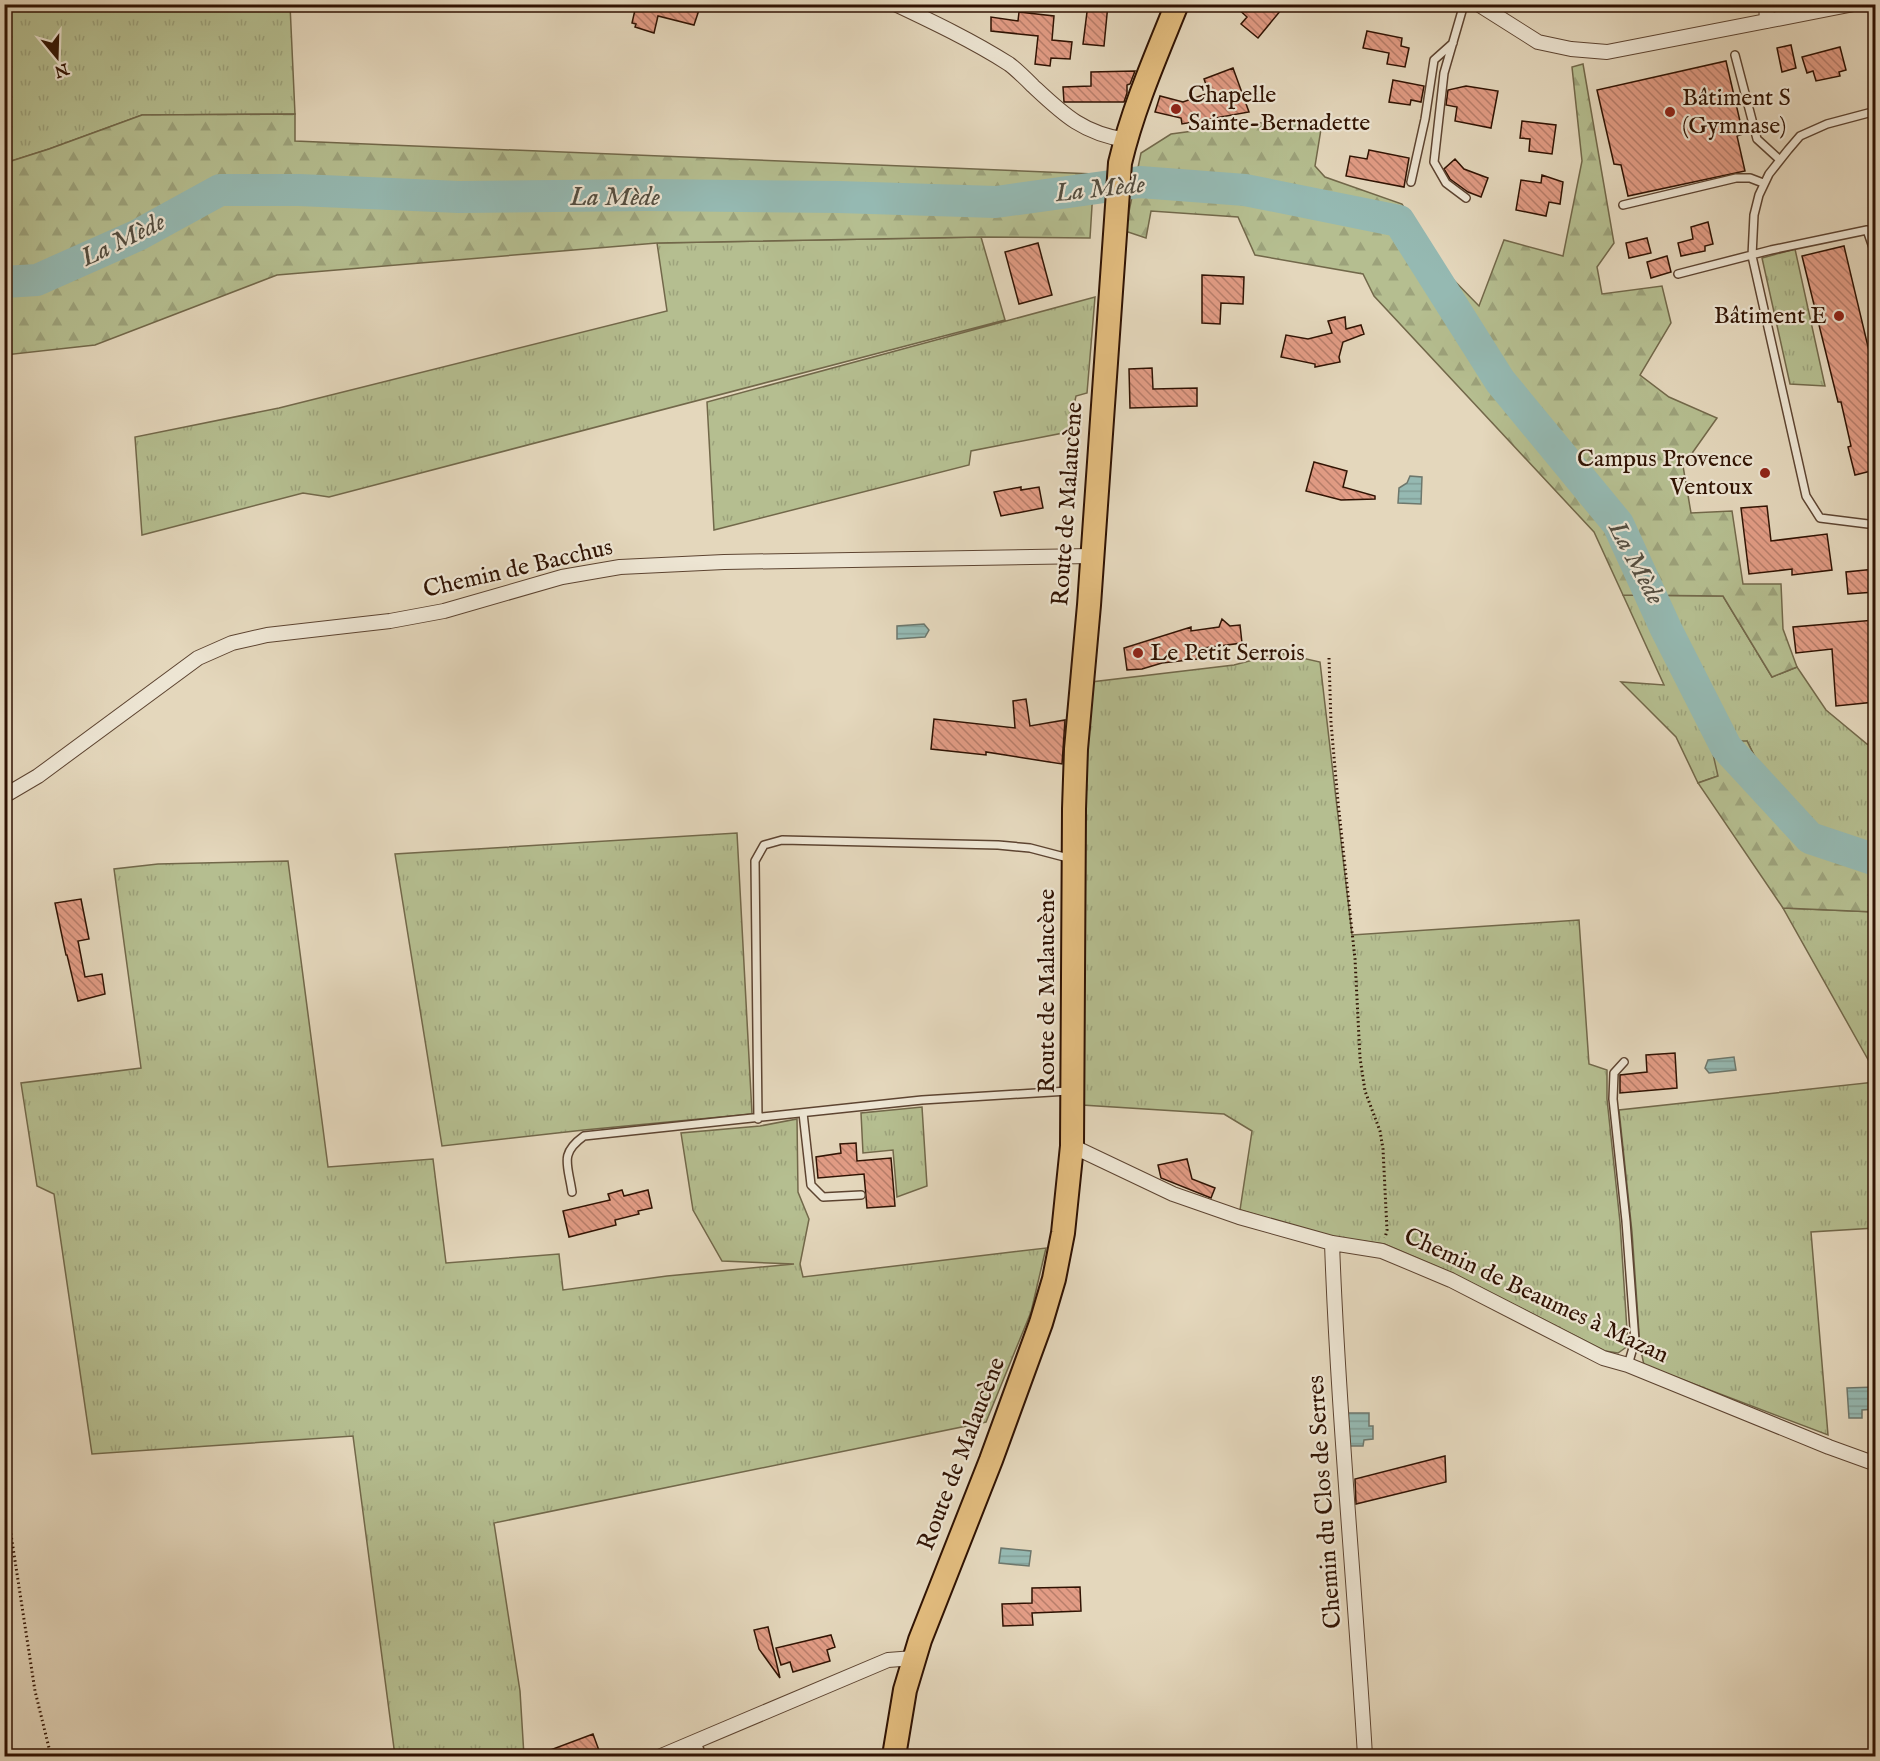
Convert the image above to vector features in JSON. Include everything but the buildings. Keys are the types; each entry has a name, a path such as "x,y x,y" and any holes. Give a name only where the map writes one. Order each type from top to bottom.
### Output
{"main road":[{"name":"Route de Malaucène","path":"894,1756 905,1690 914,1658 1041,1323 1054,1279 1063,1233 1072,1146 1074,1091 1076,749 1089,605 1120,163 1148,77 1177,4"}],"street":[{"path":"895,4 935,23 1010,65 1058,110 1079,125 1126,140"},
{"path":"1478,4 1538,42 1572,49 1606,52 1854,4"},
{"path":"1766,4 1767,21"},
{"name":"Chemin de Bacchus","path":"4,796 39,776 198,658 232,643 267,635 390,621 444,611 562,577 620,567 724,562 1091,556"},
{"name":"Chemin de Beaumes à Mazan","path":"1072,1146 1173,1194 1239,1217 1332,1244 1383,1251 1451,1280 1603,1358 1628,1365 1875,1464"},
{"name":"Chemin du Clos de Serres","path":"1332,1244 1335,1330 1365,1756"},
{"path":"661,1756 888,1660 914,1658"}],"lane":[{"path":"1464,4 1444,74 1434,162 1446,183 1466,198"},
{"path":"1412,182 1434,60 1453,43"},
{"path":"1735,55 1758,139 1780,159"},
{"path":"1875,111 1827,123 1800,136 1780,159 1762,183 1754,215 1752,256 1806,495 1820,518 1875,525"},
{"path":"1623,205 1736,178 1750,178 1762,183"},
{"path":"1678,274 1839,234 1867,230 1875,256"},
{"path":"758,1119 755,861 764,845 782,840 998,845 1030,848 1074,860"},
{"path":"1624,1062 1614,1073 1612,1099 1626,1221 1635,1341 1628,1365"},
{"path":"572,1192 567,1157 571,1146 584,1136 922,1100 1074,1091"},
{"path":"803,1113 811,1185 823,1197 861,1195"},
{"path":"697,1742 702,1756"}],"path":[{"path":"1329,658 1331,723 1355,959 1360,1058 1365,1091 1380,1131 1383,1149 1387,1230 1383,1251"},
{"path":"4,1490 33,1679 51,1756"}],"green space":[{"path":"5,5 290,5 295,114 142,115 5,163"},
{"path":"1583,64 1614,243 1597,267 1602,294 1662,286 1671,323 1640,375 1669,397 1717,418 1683,466 1691,513 1732,511 1743,584 1781,584 1783,629 1797,667 1772,677 1723,596 1623,595 1594,532 1374,296 1363,274 1255,255 1238,217 1151,211 1146,238 1125,231 1141,153 1171,134 1253,123 1322,123 1315,166 1325,177 1402,204 1439,265 1479,306 1504,240 1563,256 1582,161 1572,67"},
{"path":"295,114 295,141 1094,174 1090,238 981,237 657,243 277,275 95,345 5,355 5,163 142,115"},
{"path":"981,237 1005,320 329,497 303,493 142,535 135,437 279,408 667,311 657,243"},
{"path":"1795,249 1825,386 1790,384 1762,258"},
{"path":"1095,297 1087,393 1076,396 1068,432 971,451 969,465 714,530 707,402"},
{"path":"1623,595 1723,596 1772,677 1797,667 1826,710 1875,748 1875,860 1810,838 1778,803 1747,741 1718,776 1698,783 1676,737 1621,682 1664,685"},
{"path":"1280,653 1320,662 1352,935 1579,920 1589,1064 1607,1070 1607,1099 1620,1222 1628,1346 1618,1353 1605,1351 1452,1273 1384,1244 1334,1237 1240,1210 1252,1131 1224,1114 1082,1105 1083,778 1091,682 1234,665"},
{"path":"1710,741 1747,741 1778,803 1810,838 1875,860 1875,912 1783,908 1698,783 1718,776"},
{"path":"737,833 752,1114 442,1146 395,854"},
{"path":"288,861 328,1167 433,1159 446,1263 559,1254 563,1290 667,1276 794,1264 722,1261 693,1210 681,1133 760,1126 797,1119 798,1192 809,1219 800,1264 803,1277 1046,1248 1031,1312 986,1422 494,1523 520,1691 524,1756 395,1756 353,1436 92,1454 54,1194 37,1186 21,1083 141,1068 114,869 158,864"},
{"path":"1783,908 1875,912 1875,1072"},
{"path":"1875,1082 1875,1228 1811,1232 1828,1435 1644,1365 1640,1347 1632,1232 1619,1110"},
{"path":"922,1107 927,1186 897,1197 893,1150 863,1153 861,1113"}],"water":[{"path":"1410,476 1422,477 1421,504 1398,503 1399,488 1407,483"},
{"path":"924,624 929,630 925,637 897,639 897,626"},
{"path":"1734,1057 1736,1070 1709,1073 1705,1068 1708,1060"},
{"path":"1875,1387 1875,1409 1862,1410 1862,1418 1849,1418 1847,1388"},
{"path":"1346,1413 1369,1413 1369,1426 1373,1426 1373,1439 1364,1440 1363,1446 1349,1446"},
{"path":"1001,1548 1031,1551 1029,1566 999,1563"}],"waterway":[{"name":"La Mède","path":"4,282 37,280 138,235 220,190 299,190 459,197 646,195 839,197 996,202 1140,182 1245,190 1399,221 1500,381 1618,524 1666,629 1726,747 1810,838 1876,860"}],"place":[{"name":"Chapelle Sainte-Bernadette","path":"1176,109"},
{"name":"Bâtiment S (Gymnase)","path":"1670,112"},
{"name":"Bâtiment E","path":"1839,316"},
{"name":"Campus Provence Ventoux","path":"1765,473"},
{"name":"Le Petit Serrois","path":"1138,653"}]}
